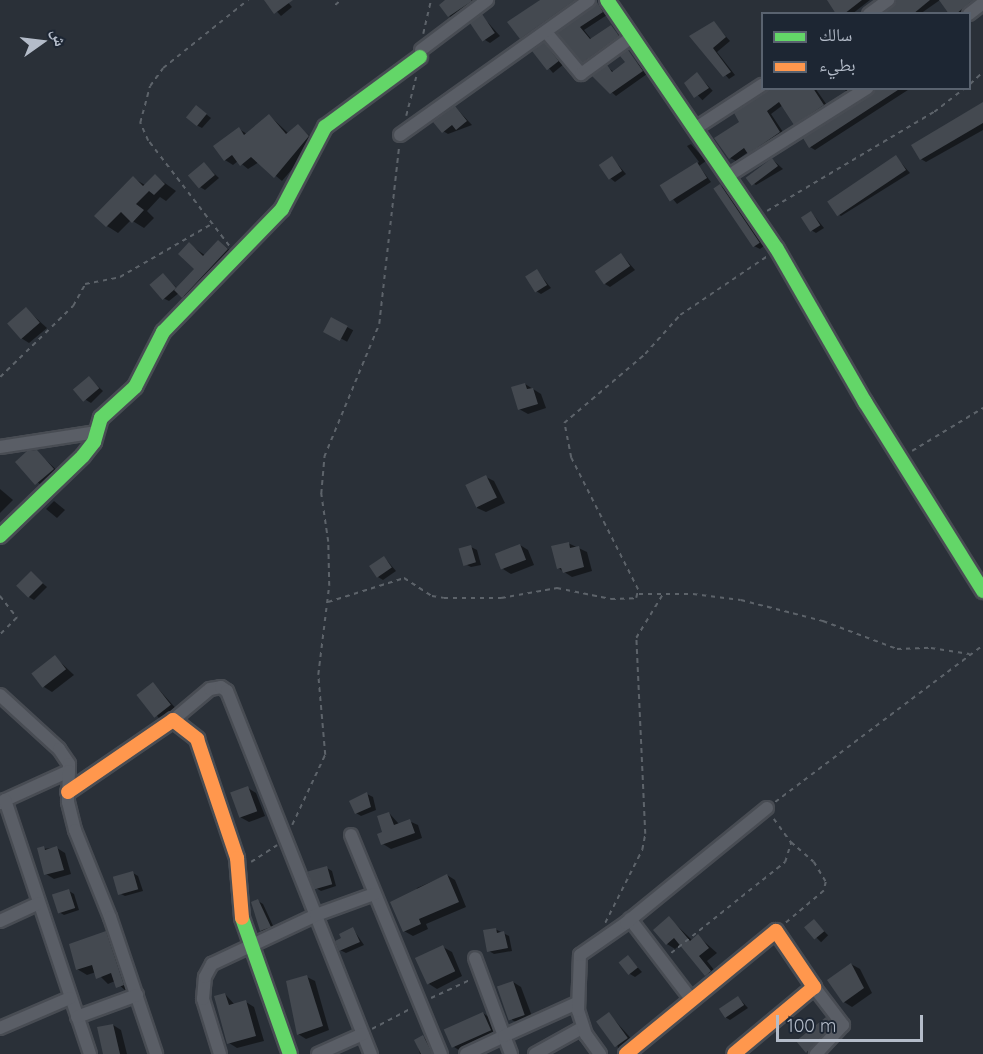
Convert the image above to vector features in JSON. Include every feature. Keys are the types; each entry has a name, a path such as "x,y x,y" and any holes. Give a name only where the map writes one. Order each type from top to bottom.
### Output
{"street":[{"path":"0,536 83,456 104,415 135,387 145,361 163,332 282,209 325,127 487,0"},
{"path":"400,135 589,0"},
{"path":"872,12 888,0"},
{"path":"611,2 632,37 777,249 983,591"},
{"path":"971,12 983,3"},
{"path":"546,32 581,74 632,37"},
{"path":"696,128 761,86"},
{"path":"728,176 864,90"},
{"path":"0,447 97,432"},
{"path":"68,792 173,720 210,689 226,690 371,1054"},
{"path":"0,695 64,755 69,771 68,792 75,830 156,1054"},
{"path":"173,720 200,745 234,849 239,908 290,1054"},
{"path":"69,771 2,802 90,1054"},
{"path":"600,1054 582,1028 577,1003 578,960 596,943 630,920 767,808"},
{"path":"351,835 441,1054"},
{"path":"220,1054 205,1010 205,977 212,964 316,915 374,894"},
{"path":"0,921 39,903"},
{"path":"630,920 692,1000"},
{"path":"626,1054 776,931 843,1025 816,1054"},
{"path":"475,958 511,1054"},
{"path":"734,1054 814,987"},
{"path":"77,1017 136,994"},
{"path":"0,1028 70,998"},
{"path":"466,1054 577,1003"},
{"path":"535,1054 582,1028"},
{"path":"318,1054 363,1034"}],"path":[{"path":"238,256 210,225 148,141 140,123 150,86 163,68 193,40 248,0"},
{"path":"334,5 341,0"},
{"path":"237,871 286,839 325,754 318,664 328,602 328,542 321,494 324,457 380,324 400,135 421,54 431,0"},
{"path":"971,82 983,72"},
{"path":"756,218 934,112 962,90"},
{"path":"0,377 73,306 86,284 120,277 210,225"},
{"path":"638,594 571,458 564,423 645,354 680,315 777,249"},
{"path":"901,458 983,408"},
{"path":"328,602 404,578 432,596 444,598 501,598 556,588 628,601 638,594 718,596 774,607 823,621 897,649 931,648 971,654"},
{"path":"596,943 642,850 645,834 636,638 663,594"},
{"path":"0,596 17,618 0,635"},
{"path":"776,931 826,888 814,862 791,842 767,808 983,645"},
{"path":"661,961 785,862 791,842"}],"building":[{"path":"264,0 293,0 274,14"},
{"path":"445,0 472,1 448,17 439,5"},
{"path":"540,0 575,0 520,39 507,22"},
{"path":"827,0 862,0 847,12 835,12"},
{"path":"896,0 930,0 915,12 886,12"},
{"path":"939,0 973,0 958,12 948,12"},
{"path":"597,2 603,12 580,27 590,39 611,25 619,36 582,63 557,33"},
{"path":"482,14 495,33 482,41 470,22"},
{"path":"714,21 726,37 713,48 731,72 723,77 689,36"},
{"path":"544,42 559,61 547,70 532,51"},
{"path":"628,50 643,71 610,94 592,76 607,65 612,72 625,62 620,56"},
{"path":"697,72 709,88 694,98 684,83"},
{"path":"766,90 814,90 824,105 794,125 779,102 767,111 780,132 748,154 744,148 729,159 714,138 739,122 734,113"},
{"path":"874,90 898,90 809,148 803,138 871,95"},
{"path":"983,102 983,123 920,160 911,145"},
{"path":"196,105 207,114 197,126 186,117"},
{"path":"455,106 467,121 456,130 452,125 442,133 433,122"},
{"path":"269,114 286,134 298,124 309,136 274,178 251,157 240,166 232,155 224,161 213,146 239,127 244,135"},
{"path":"896,155 906,170 837,216 827,201"},
{"path":"612,156 622,171 609,180 599,165"},
{"path":"772,158 778,166 752,186 746,178"},
{"path":"204,162 215,175 199,189 188,175"},
{"path":"697,162 707,178 670,201 660,185"},
{"path":"155,174 165,184 154,195 149,191 136,204 144,210 132,223 121,212 106,227 94,216 133,176 143,186"},
{"path":"720,184 760,243 753,247 713,188"},
{"path":"811,211 820,225 810,232 801,218"},
{"path":"218,240 228,249 182,298 174,290 194,269 178,254 189,242 203,256"},
{"path":"621,253 630,266 604,284 595,271"},
{"path":"537,269 547,285 535,293 525,276"},
{"path":"163,273 176,288 163,300 149,285"},
{"path":"26,307 40,323 21,339 7,323"},
{"path":"331,317 348,326 340,341 323,332"},
{"path":"89,376 99,388 83,402 73,389"},
{"path":"525,383 527,389 533,388 538,404 518,410 511,387"},
{"path":"37,450 54,469 35,485 15,462 27,451"},
{"path":"486,475 497,497 476,508 465,485"},
{"path":"569,542 570,548 579,546 584,567 563,573 561,568 557,569 551,546"},
{"path":"520,544 526,560 501,570 495,554"},
{"path":"471,545 476,562 463,566 459,549"},
{"path":"384,556 392,568 377,578 369,566"},
{"path":"31,571 43,583 28,598 16,586"},
{"path":"55,655 66,669 42,688 31,673"},
{"path":"153,682 171,705 154,718 136,695"},
{"path":"248,786 257,811 239,818 230,792"},
{"path":"367,792 371,807 355,814 349,801"},
{"path":"389,812 394,825 410,819 415,833 381,845 377,834 382,832 377,816"},
{"path":"44,846 45,850 57,846 64,870 44,875 37,848"},
{"path":"327,866 332,884 313,890 308,872"},
{"path":"133,871 138,889 118,895 113,877"},
{"path":"447,874 459,902 419,919 421,924 403,932 390,902"},
{"path":"69,889 75,908 58,914 52,895"},
{"path":"258,899 271,927 260,931 251,902"},
{"path":"669,916 690,941 698,934 709,948 699,956 711,971 705,976 674,938 666,945 653,930"},
{"path":"814,919 824,931 814,940 804,927"},
{"path":"353,927 360,942 339,951 335,941 341,938 339,934"},
{"path":"496,928 497,933 504,931 508,948 487,952 483,930"},
{"path":"106,931 124,985 116,988 111,973 96,979 92,965 76,970 69,944"},
{"path":"443,945 455,971 427,984 415,958"},
{"path":"628,955 638,968 628,975 619,962"},
{"path":"851,963 864,988 843,1003 827,980"},
{"path":"307,975 323,1026 297,1035 286,981"},
{"path":"513,981 525,1015 509,1021 497,987"},
{"path":"225,993 229,1005 246,1000 256,1036 227,1044 214,996"},
{"path":"738,996 744,1005 725,1018 719,1009"},
{"path":"483,1012 491,1030 452,1048 444,1029"},
{"path":"609,1012 628,1038 615,1047 596,1021"},
{"path":"826,1017 832,1024 806,1053 796,1041"},
{"path":"113,1024 120,1054 103,1054 97,1027"},
{"path":"423,1035 432,1054 421,1054 414,1040"}],"traffic: fast":[{"path":"607,0 777,249 865,402 983,591"},
{"path":"0,536 83,456 94,442 101,418 135,387 163,332 282,209 325,127 420,57"},
{"path":"242,918 290,1054"}],"traffic: slow":[{"path":"68,792 173,720 197,739 237,858 242,918"},
{"path":"626,1054 776,931 814,987 734,1054"}]}
